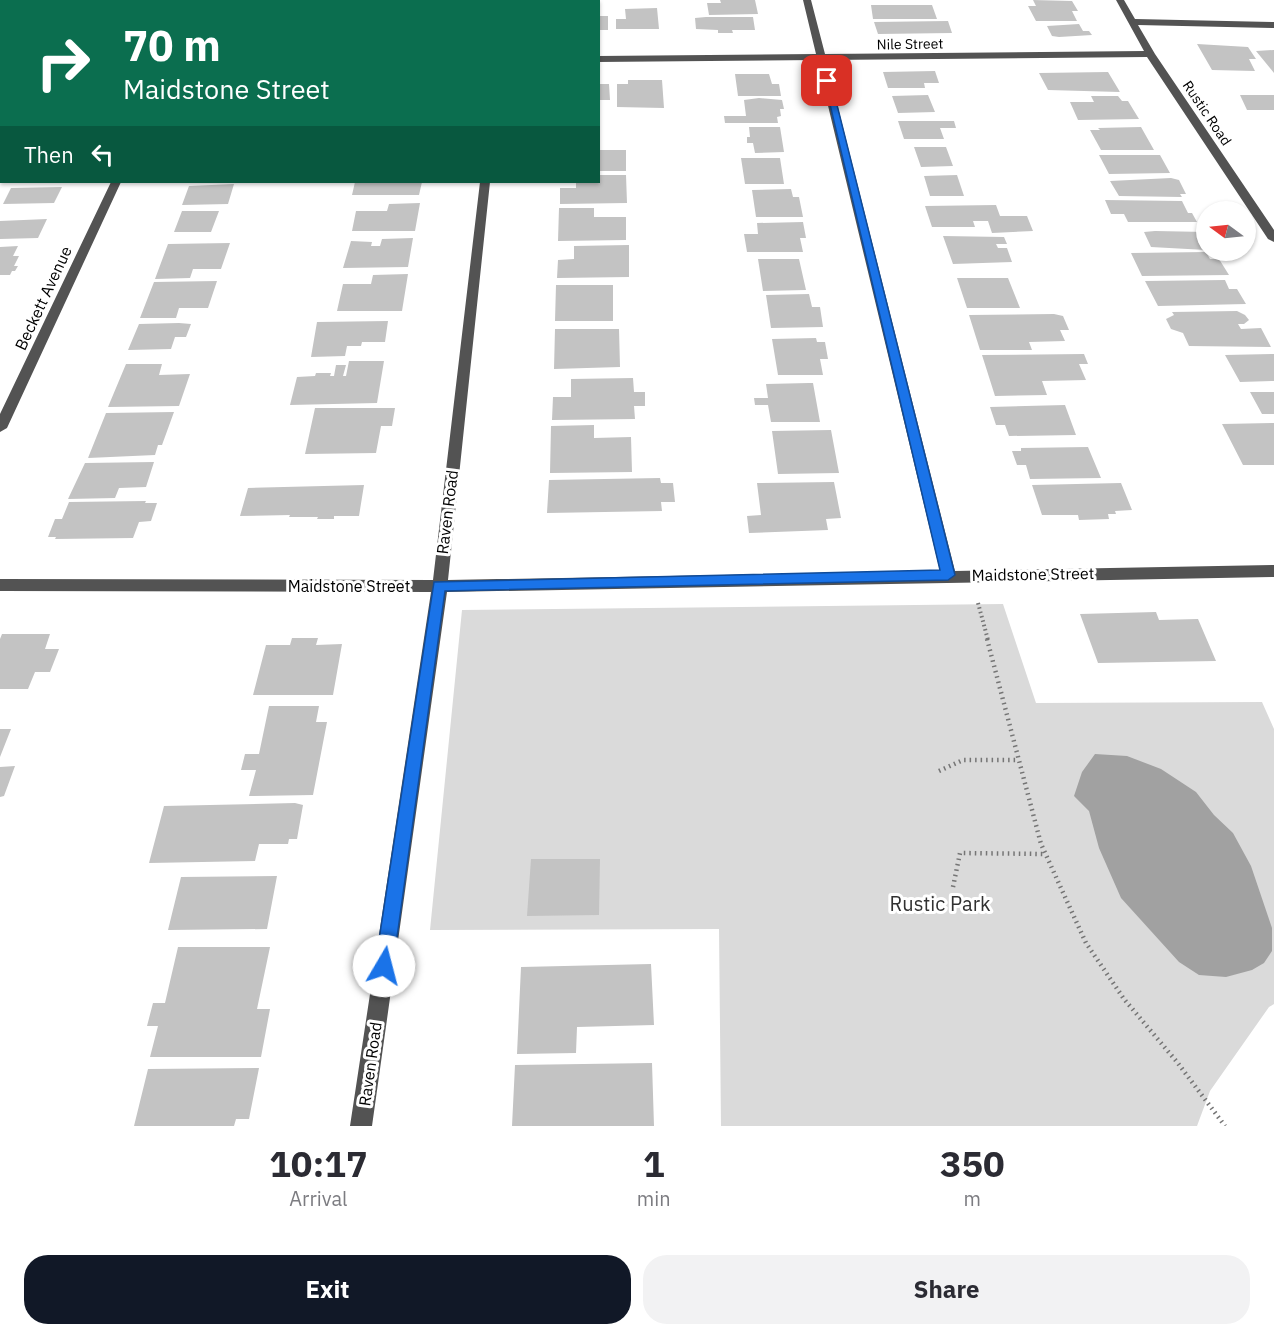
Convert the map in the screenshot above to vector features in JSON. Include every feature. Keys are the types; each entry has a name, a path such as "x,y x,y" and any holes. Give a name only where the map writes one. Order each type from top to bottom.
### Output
{"street":[{"path":"807,0 948,575"},
{"name":"Rustic Road","path":"1120,0 1150,54 1274,240"},
{"path":"1134,22 1274,25"},
{"name":"Nile Street","path":"600,59 1150,54"},
{"name":"Beckett Avenue","path":"0,428 116,183"},
{"name":"Raven Road","path":"361,1126 439,586 485,183"},
{"name":"Maidstone Street","path":"0,585 439,586 948,575 1274,571"}],"path":[{"path":"978,603 1046,854 1086,943 1124,999 1177,1062 1225,1126"},
{"path":"939,771 963,760 1019,760"},
{"path":"953,887 960,853 1046,854"}],"green space":[{"name":"Rustic Park","path":"1003,604 1036,703 1262,702 1274,729 1274,1004 1269,1007 1210,1091 1197,1126 721,1126 719,929 430,930 462,610"}],"shaded area":[{"path":"1095,754 1127,756 1161,769 1196,792 1214,815 1233,833 1251,866 1272,928 1272,951 1264,963 1252,970 1226,977 1199,975 1179,962 1121,898 1099,848 1089,811 1074,796 1082,772"}],"building":[{"path":"720,0 755,0 758,14 709,15 707,3 721,3"},
{"path":"1033,0 1072,1 1078,11 1072,11 1077,21 1036,21 1028,6 1036,6"},
{"path":"871,5 932,5 937,19 873,19"},
{"path":"657,8 659,29 616,29 616,19 626,19 625,9"},
{"path":"600,16 608,16 608,30 600,30"},
{"path":"753,17 755,30 732,30 733,33 718,33 718,30 696,29 695,18"},
{"path":"948,21 952,33 878,34 874,22"},
{"path":"1079,24 1083,31 1089,31 1092,35 1052,36 1047,26"},
{"path":"1197,44 1248,47 1256,59 1249,59 1255,71 1212,70"},
{"path":"1274,50 1274,73 1256,51"},
{"path":"935,71 939,83 924,83 925,88 888,88 883,72"},
{"path":"1108,72 1120,92 1048,90 1039,73"},
{"path":"735,74 769,74 772,84 779,84 781,96 738,96"},
{"path":"628,80 662,80 664,108 617,107 617,84 628,84"},
{"path":"600,84 609,84 610,100 600,100"},
{"path":"928,95 935,112 898,113 892,96"},
{"path":"1240,95 1274,95 1274,110 1247,110"},
{"path":"1091,96 1118,96 1122,101 1128,101 1139,119 1078,120 1070,102 1094,102"},
{"path":"759,98 782,100 784,109 780,109 781,116 777,117 778,123 725,123 724,116 746,116 744,100"},
{"path":"898,121 954,121 956,128 940,128 944,139 904,139"},
{"path":"749,127 780,127 784,152 755,153 753,143 747,143 747,137 750,137"},
{"path":"1141,127 1154,150 1101,150 1090,130 1100,130 1098,128"},
{"path":"914,147 946,147 953,166 921,167"},
{"path":"600,150 626,150 626,171 600,171"},
{"path":"1099,155 1160,155 1170,173 1109,174"},
{"path":"741,158 780,158 784,184 745,184"},
{"path":"600,175 626,175 627,203 560,204 560,188 576,188 576,183 600,183"},
{"path":"957,175 964,196 930,196 924,176"},
{"path":"1171,178 1179,180 1186,194 1180,194 1182,197 1119,196 1110,181"},
{"path":"355,183 422,183 419,195 352,195"},
{"path":"234,184 228,204 182,205 189,186"},
{"path":"62,187 54,203 3,204 11,188"},
{"path":"791,189 793,197 799,197 803,217 756,217 752,190"},
{"path":"1105,200 1182,201 1196,222 1128,222 1124,214 1111,214"},
{"path":"420,203 415,231 352,231 356,211 387,211 389,204"},
{"path":"996,205 1000,216 1027,216 1033,231 992,233 988,221 973,221 975,227 932,227 925,206"},
{"path":"559,208 594,208 594,217 626,217 626,240 558,241"},
{"path":"182,211 219,211 211,232 174,232"},
{"path":"47,219 38,238 0,239 0,221"},
{"path":"803,222 806,238 800,238 803,252 747,252 744,234 758,234 757,223"},
{"path":"1144,232 1196,232 1196,249 1151,247"},
{"path":"943,236 1004,237 1007,244 996,244 998,248 1007,248 1012,262 953,264"},
{"path":"413,238 408,267 343,268 351,241 372,242 371,246 380,246 382,239"},
{"path":"230,243 221,269 193,269 190,278 155,279 168,244"},
{"path":"629,245 629,277 557,278 558,260 574,259 574,246"},
{"path":"18,246 13,256 19,256 14,266 18,266 15,271 12,271 10,275 0,275 0,247"},
{"path":"1196,252 1196,261 1220,261 1229,275 1142,276 1131,253"},
{"path":"758,259 799,259 806,290 763,291"},
{"path":"408,274 402,311 337,311 343,284 371,284 373,275"},
{"path":"957,278 1008,278 1020,308 967,308"},
{"path":"1225,280 1229,289 1237,289 1246,304 1158,306 1145,281"},
{"path":"217,281 208,308 179,308 176,318 140,318 154,282"},
{"path":"556,285 613,285 613,321 555,321"},
{"path":"809,294 812,307 820,307 823,327 771,328 766,295"},
{"path":"1237,311 1249,320 1244,324 1238,324 1241,329 1261,328 1271,347 1189,346 1183,333 1171,329 1166,319 1174,315 1172,312"},
{"path":"1054,314 1063,316 1069,330 1060,330 1065,341 1029,342 1032,350 980,350 969,315"},
{"path":"388,321 385,342 362,342 361,346 347,346 345,356 311,357 317,322"},
{"path":"139,324 191,324 186,337 175,337 171,349 128,350"},
{"path":"555,329 619,329 620,367 554,369"},
{"path":"816,338 817,342 825,342 828,359 820,359 823,375 778,375 772,339"},
{"path":"1084,354 1088,364 1079,364 1086,380 1042,381 1047,395 995,396 982,355"},
{"path":"1274,354 1274,381 1240,382 1225,355"},
{"path":"349,361 384,361 377,403 290,405 297,377 315,376 316,373 331,373 330,376 334,376 336,365 346,365 343,376 346,376"},
{"path":"126,364 162,364 159,375 190,374 179,406 108,407"},
{"path":"633,378 634,392 645,392 645,406 634,406 635,419 552,420 553,397 571,397 571,379"},
{"path":"813,383 820,422 771,422 768,405 755,405 754,398 768,398 766,384"},
{"path":"1250,392 1274,392 1274,414 1262,414"},
{"path":"1065,405 1076,435 1009,436 1005,425 996,425 990,407"},
{"path":"315,408 395,408 392,426 381,426 376,453 305,454"},
{"path":"174,412 162,445 158,445 155,455 88,458 106,413"},
{"path":"1274,423 1274,465 1243,465 1222,424"},
{"path":"594,425 594,438 631,437 632,472 550,473 551,426"},
{"path":"831,430 839,473 778,474 772,431"},
{"path":"1088,447 1101,478 1030,479 1026,465 1017,465 1012,451 1021,451 1021,448"},
{"path":"154,462 146,487 119,488 115,498 68,499 85,463"},
{"path":"660,478 661,483 673,483 675,502 661,502 662,511 547,513 549,480"},
{"path":"834,482 841,518 826,519 828,530 749,533 747,516 761,515 757,483"},
{"path":"1121,483 1132,510 1115,511 1116,514 1108,514 1109,519 1079,520 1078,515 1042,515 1032,485"},
{"path":"364,485 359,516 317,519 318,517 289,517 290,515 240,516 248,488"},
{"path":"146,501 145,503 157,503 151,521 139,522 133,538 55,539 56,537 48,537 55,519 62,519 69,502"},
{"path":"1156,612 1159,620 1198,619 1216,661 1098,663 1080,614"},
{"path":"2,634 50,634 45,649 59,649 50,672 35,672 28,689 0,689 0,639"},
{"path":"292,638 318,638 316,645 342,644 333,695 253,695 266,645 290,645"},
{"path":"269,706 319,706 316,722 327,722 313,795 249,796 256,770 241,770 245,754 259,754"},
{"path":"0,729 11,729 0,757"},
{"path":"15,766 4,796 0,797 0,767"},
{"path":"295,803 303,805 297,839 289,839 288,844 259,844 255,861 149,863 164,806"},
{"path":"531,859 600,859 599,915 527,916"},
{"path":"277,876 267,929 168,930 181,877"},
{"path":"178,947 270,947 257,1009 270,1009 261,1057 150,1057 158,1026 147,1026 153,1003 165,1003"},
{"path":"651,964 654,1025 577,1027 576,1053 517,1054 521,967"},
{"path":"652,1063 654,1126 512,1126 515,1065"},
{"path":"259,1068 249,1119 236,1119 234,1126 134,1126 148,1069"}],"route":[{"path":"384,966 439,586 948,575 827,81"}]}
